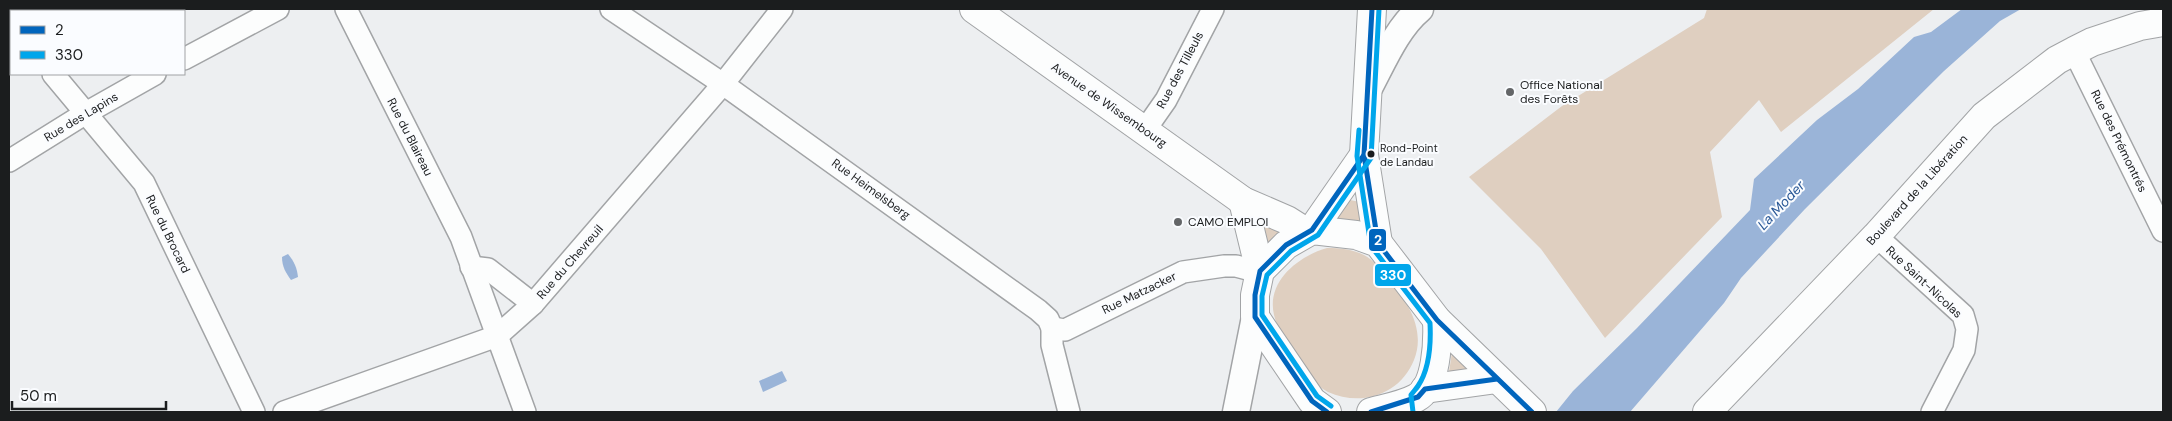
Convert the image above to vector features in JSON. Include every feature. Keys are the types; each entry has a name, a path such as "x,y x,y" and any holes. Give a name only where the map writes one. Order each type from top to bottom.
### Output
{"main road":[{"name":"Avenue de Wissembourg","path":"974,9 1243,201 1309,231"},
{"path":"1372,9 1364,155 1378,243 1437,320 1525,405"},
{"name":"Boulevard de la Libération","path":"1707,412 1876,236 1984,116 2057,60 2074,51 2092,42 2140,26 2163,22"},
{"path":"1260,272 1281,249 1309,231 1364,155"},
{"path":"1243,201 1260,272 1255,295 1255,317 1312,402 1327,412"},
{"path":"1309,231 1356,235 1378,243"},
{"path":"1421,399 1434,367 1438,339 1437,320"},
{"path":"1371,412 1497,379"}],"street":[{"path":"185,57 278,9"},
{"name":"Rue du Blaireau","path":"346,9 461,237 525,412"},
{"name":"Rue Heimelsberg","path":"611,9 723,84 1038,310 1048,319 1052,328"},
{"name":"Rue du Chevreuil","path":"284,412 497,336 533,304 723,84 782,9"},
{"name":"Rue des Tilleuls","path":"1144,130 1166,100 1213,9"},
{"path":"1369,88 1394,42 1412,15 1420,9"},
{"name":"Rue des Prémontrés","path":"2074,51 2163,231"},
{"name":"Rue du Brocard","path":"54,75 144,183 254,412"},
{"name":"Rue des Lapins","path":"9,161 86,113 153,75"},
{"name":"Rue Saint-Nicolas","path":"1876,236 1963,315 1967,329 1964,350 1932,412"},
{"name":"Rue Matzacker","path":"1052,328 1065,330 1183,272 1236,266 1260,272"},
{"path":"472,267 488,270 533,304"},
{"path":"1236,412 1255,317"},
{"path":"1052,328 1052,345 1069,412"}],"shaded area":[{"path":"1707,9 1934,9 1781,132 1759,100 1710,152 1722,217 1605,338 1541,249 1469,177 1562,106 1704,18"},
{"path":"1350,200 1360,202 1362,229 1331,224"},
{"path":"1252,211 1287,230 1265,247"},
{"path":"1327,248 1350,250 1364,255 1371,260 1395,287 1413,317 1418,338 1414,360 1408,372 1399,382 1378,395 1366,398 1353,398 1341,396 1323,389 1306,371 1284,336 1274,315 1275,291 1287,272 1306,257"},
{"path":"1452,352 1481,372 1448,379"}],"water":[{"name":"La Moder","path":"1962,9 2021,9 2000,21 1944,71 1805,209 1741,278 1724,303 1630,412 1556,412 1573,391 1637,328 1750,210 1754,179 1817,120 1858,89 1914,37 1931,32"},
{"path":"288,254 295,265 298,277 291,280 282,261 282,257"},
{"path":"782,371 787,381 763,392 759,381"}],"transit line":[{"name":"2","path":"1372,9 1364,155 1378,243 1437,320 1532,412"},
{"name":"330","path":"1331,406 1317,396 1262,315 1262,296 1267,275 1291,251 1318,235 1371,158 1379,9"},
{"name":"330","path":"1359,130 1357,156 1371,246 1430,323 1430,347 1425,371 1418,386 1411,395 1413,412"},
{"name":"2","path":"1327,412 1312,401 1255,317 1255,295 1260,271 1286,245 1312,230 1364,155"},
{"name":"2","path":"1371,412 1418,397 1425,389 1497,379"}],"place":[{"name":"Office National des Forêts","path":"1510,92"},
{"name":"Rond-Point de Landau","path":"1371,154"},
{"name":"CAMO EMPLOI","path":"1178,222"}]}
